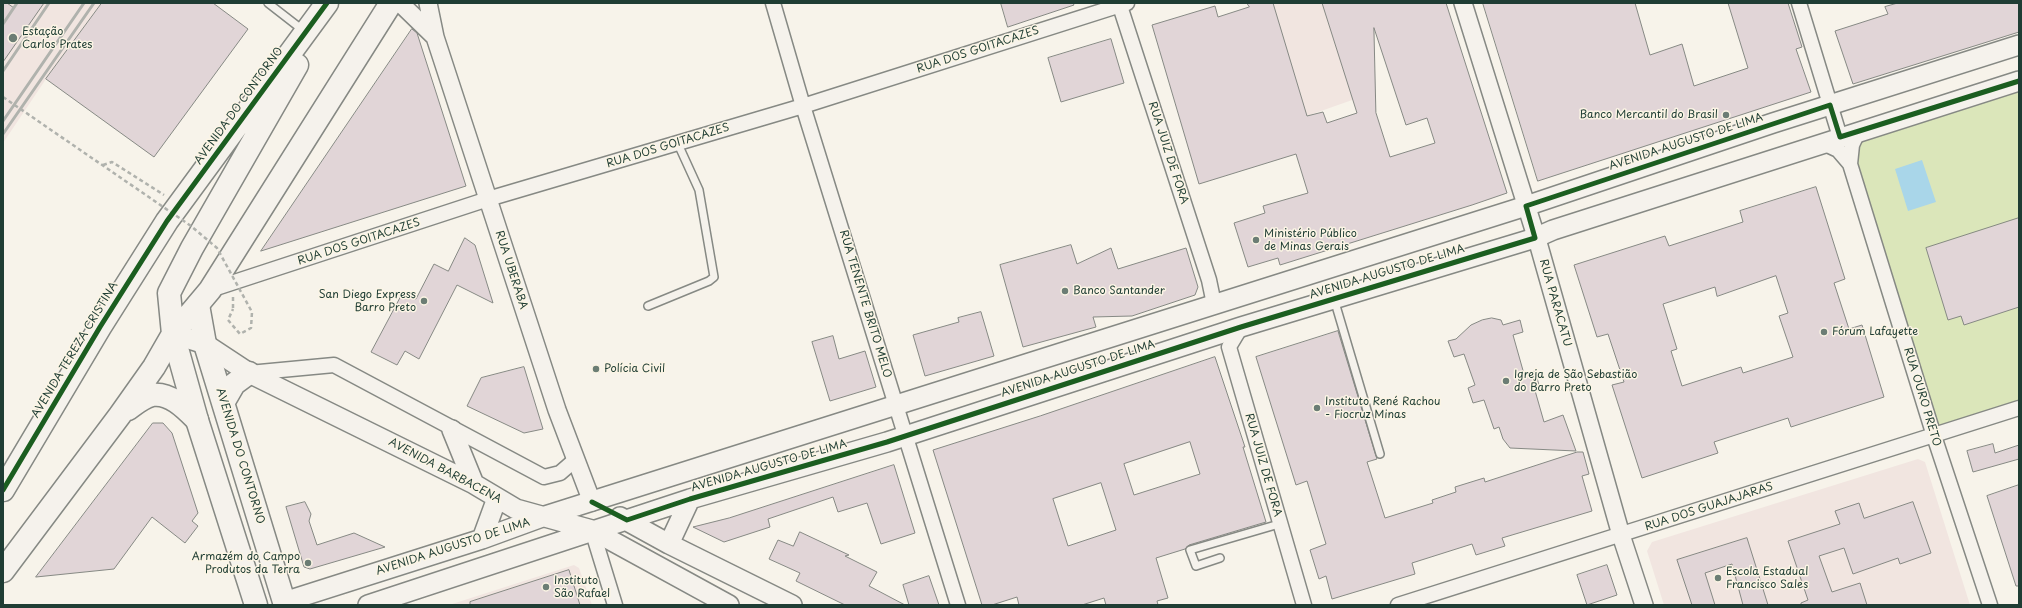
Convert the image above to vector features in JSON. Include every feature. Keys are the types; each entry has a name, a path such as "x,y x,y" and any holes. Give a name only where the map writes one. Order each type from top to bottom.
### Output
{"main road":[{"name":"AVENIDA DO CONTORNO","path":"167,221 328,3"},
{"path":"256,605 197,420 173,334 169,293 192,248 333,3"},
{"path":"3,571 120,415 154,367 173,334 204,298 391,3"},
{"name":"AVENIDA AUGUSTO DE LIMA","path":"284,604 482,539 545,516 1526,206 1830,105 2019,45"},
{"name":"AVENIDA AUGUSTO DE LIMA","path":"368,605 592,530 887,442 1333,298 1535,238 1553,230 2019,81"},
{"name":"AVENIDA TEREZA CRISTINA","path":"3,490 100,326 167,221"},
{"name":"AVENIDA DO CONTORNO","path":"204,298 205,344 284,604"},
{"name":"AVENIDA BARBACENA","path":"173,334 205,344 249,373 474,484 516,509 592,530 728,605"},
{"path":"223,403 234,384 249,373"},
{"path":"120,415 144,398 153,394 180,404 197,420"},
{"path":"452,430 474,484"},
{"path":"482,539 497,498"},
{"path":"669,544 690,500"},
{"path":"592,502 669,544 792,605"}],"street":[{"name":"RUA UBERABA","path":"400,3 435,37"},
{"name":"RUA UBERABA","path":"428,3 435,37 557,410 592,502"},
{"name":"RUA TENENTE BRITO MELO","path":"773,3 803,106 958,605"},
{"name":"RUA PARACATU","path":"1463,3 1526,206 1621,535 1644,605"},
{"path":"1799,3 1840,137"},
{"name":"RUA DOS GOITACAZES","path":"204,298 488,199 803,106 1122,4"},
{"name":"RUA JUIZ DE FORA","path":"1122,4 1209,280 1214,304"},
{"name":"RUA OURO PRETO","path":"1850,164 1838,150 1840,137 1852,145 1850,164 1934,436 1990,605"},
{"name":"RUA JUIZ DE FORA","path":"1241,327 1229,348 1279,524 1304,605"},
{"path":"249,373 334,365 452,430 544,477 560,473 575,460"},
{"name":"RUA DOS GUAJAJARAS","path":"1398,605 2019,408"},
{"path":"592,530 615,605"}],"lane":[{"path":"268,3 306,32"},
{"path":"648,306 709,281 714,277 699,190 678,144"},
{"path":"1333,298 1380,454"},
{"path":"1220,558 1196,566 1190,550 1279,524"}],"path":[{"path":"3,97 191,226 217,248 252,312 252,328 240,334 228,320 233,309"},
{"path":"103,166 112,162 160,193"}],"shaded area":[{"path":"3,3 102,3 46,79 3,143"},
{"path":"1248,3 1347,3 1372,93 1287,123"},
{"path":"1918,459 1925,462 1970,605 1664,605 1647,551 1652,542"},
{"name":"Instituto São Rafael","path":"574,565 579,568 592,605 449,605"}],"green space":[{"path":"2019,80 2019,408 1934,436 1840,137"}],"water":[{"path":"1922,160 1936,202 1908,211 1895,169"}],"building":[{"path":"3,3 7,3 14,8 17,3 44,3 3,62"},
{"path":"102,3 213,3 248,29 154,157 46,79"},
{"path":"1001,3 1073,3 1074,5 1008,27"},
{"path":"1247,3 1273,3 1307,116 1323,112 1327,123 1357,113 1322,3 1446,3 1507,193 1280,265 1278,258 1248,267 1234,223 1265,213 1263,206 1308,193 1296,154 1199,184 1152,25 1215,6 1218,17 1249,7","holes":["1374,28 1406,125 1427,118 1435,143 1390,157 1376,113"]},
{"path":"1483,3 1635,3 1650,55 1682,44 1694,86 1748,68 1728,3 1788,3 1802,47 1796,49 1811,92 1538,181"},
{"path":"1898,3 2019,3 2019,32 1853,84 1835,31 1888,14 1885,7"},
{"path":"412,29 417,33 466,186 261,251"},
{"path":"1111,39 1124,83 1061,102 1048,58"},
{"name":"Fórum Lafayette","path":"1816,187 1845,279 1834,283 1849,329 1862,325 1884,397 1791,427 1788,418 1714,442 1718,453 1642,478 1612,385 1624,382 1608,334 1597,337 1574,265 1665,236 1669,246 1743,222 1740,211","holes":["1776,276 1788,313 1779,316 1793,357 1743,373 1741,367 1682,386 1671,351 1677,349 1663,304 1715,287 1717,296"]},
{"path":"2019,218 2019,307 1964,325 1961,316 1948,320 1926,248"},
{"name":"San Diego Express Barro Preto","path":"465,238 475,245 493,303 457,285 419,359 405,351 397,365 371,352 403,292 416,299 434,264 448,271"},
{"path":"1071,245 1077,264 1111,248 1118,269 1186,248 1198,287 1195,295 1132,316 1093,317 1096,327 1023,347 1000,265"},
{"path":"981,312 994,356 925,376 913,335 959,322 958,318"},
{"name":"Igreja de São Sebastião do Barro Preto","path":"1492,318 1501,320 1503,325 1520,320 1523,332 1513,335 1524,374 1535,371 1539,385 1534,387 1544,422 1563,415 1576,451 1510,448 1503,439 1499,427 1494,429 1484,400 1473,403 1468,388 1475,385 1464,354 1454,357 1448,341 1456,339 1471,325 1482,320"},
{"path":"1338,331 1377,459 1367,462 1385,518 1433,503 1432,500 1456,492 1455,487 1484,478 1485,482 1577,452 1583,452 1589,474 1582,476 1592,511 1502,538 1505,546 1476,555 1472,544 1412,563 1415,574 1332,599 1326,576 1319,579 1310,550 1326,544 1307,481 1296,485 1256,357"},
{"path":"833,336 839,359 865,351 876,387 830,401 812,342"},
{"path":"1215,357 1245,447 1243,447 1266,522 1189,545 1185,549 1156,558 1168,598 1157,601 1158,605 1106,605 1104,598 1082,605 1019,605 1017,597 992,605 982,605 933,450 1040,416","holes":["1190,442 1200,474 1134,495 1124,464","1101,483 1116,530 1068,546 1053,499"]},
{"path":"524,367 543,429 524,433 467,406 481,378"},
{"path":"153,423 163,423 172,433 198,513 192,521 198,526 185,543 152,517 114,569 36,577"},
{"path":"1993,444 1995,453 2019,445 2019,459 1973,472 1967,451"},
{"path":"894,465 915,533 881,544 867,503 838,512 833,497 768,519 770,527 724,542 693,527 729,518"},
{"path":"2019,485 2019,586 2016,586 1987,496"},
{"path":"305,502 311,514 309,521 317,545 354,533 385,547 310,569 304,567 286,507"},
{"path":"1913,502 1931,553 1900,564 1898,558 1853,574 1844,548 1819,556 1832,592 1860,583 1867,605 1801,605 1801,603 1808,600 1788,541 1840,524 1835,511 1859,503 1864,518"},
{"path":"800,532 849,555 845,556 877,572 869,586 905,605 845,605 796,581 800,573 769,559 778,540 793,546"},
{"path":"1747,538 1768,605 1743,605 1732,564 1705,573 1715,605 1692,605 1677,560"},
{"path":"1607,565 1617,595 1587,605 1577,575"},
{"name":"Instituto São Rafael","path":"569,570 580,605 470,605 470,602"},
{"path":"929,576 939,605 909,605 903,585"}],"railway":[{"path":"3,24 17,3"},
{"path":"3,71 49,3"},
{"path":"3,121 84,3"},
{"path":"3,134 94,3"}],"cycle path":[{"path":"3,490 100,327 167,221 327,3"},
{"path":"592,502 627,520 690,499 887,442 1241,327 1535,238 1526,206 1830,105 1840,137 2019,81"}],"place":[{"name":"Estação Carlos Prates","path":"13,38"},
{"name":"Banco Mercantil do Brasil","path":"1726,115"},
{"name":"Ministério Público de Minas Gerais","path":"1256,240"},
{"name":"Banco Santander","path":"1065,291"},
{"name":"San Diego Express Barro Preto","path":"424,301"},
{"name":"Fórum Lafayette","path":"1824,332"},
{"name":"Polícia Civil","path":"596,369"},
{"name":"Igreja de São Sebastião do Barro Preto","path":"1506,381"},
{"name":"Instituto René Rachou - Fiocruz Minas","path":"1317,408"},
{"name":"Armazém do Campo Produtos da Terra","path":"308,563"},
{"name":"Escola Estadual Francisco Sales","path":"1718,578"},
{"name":"Instituto São Rafael","path":"546,587"}]}
